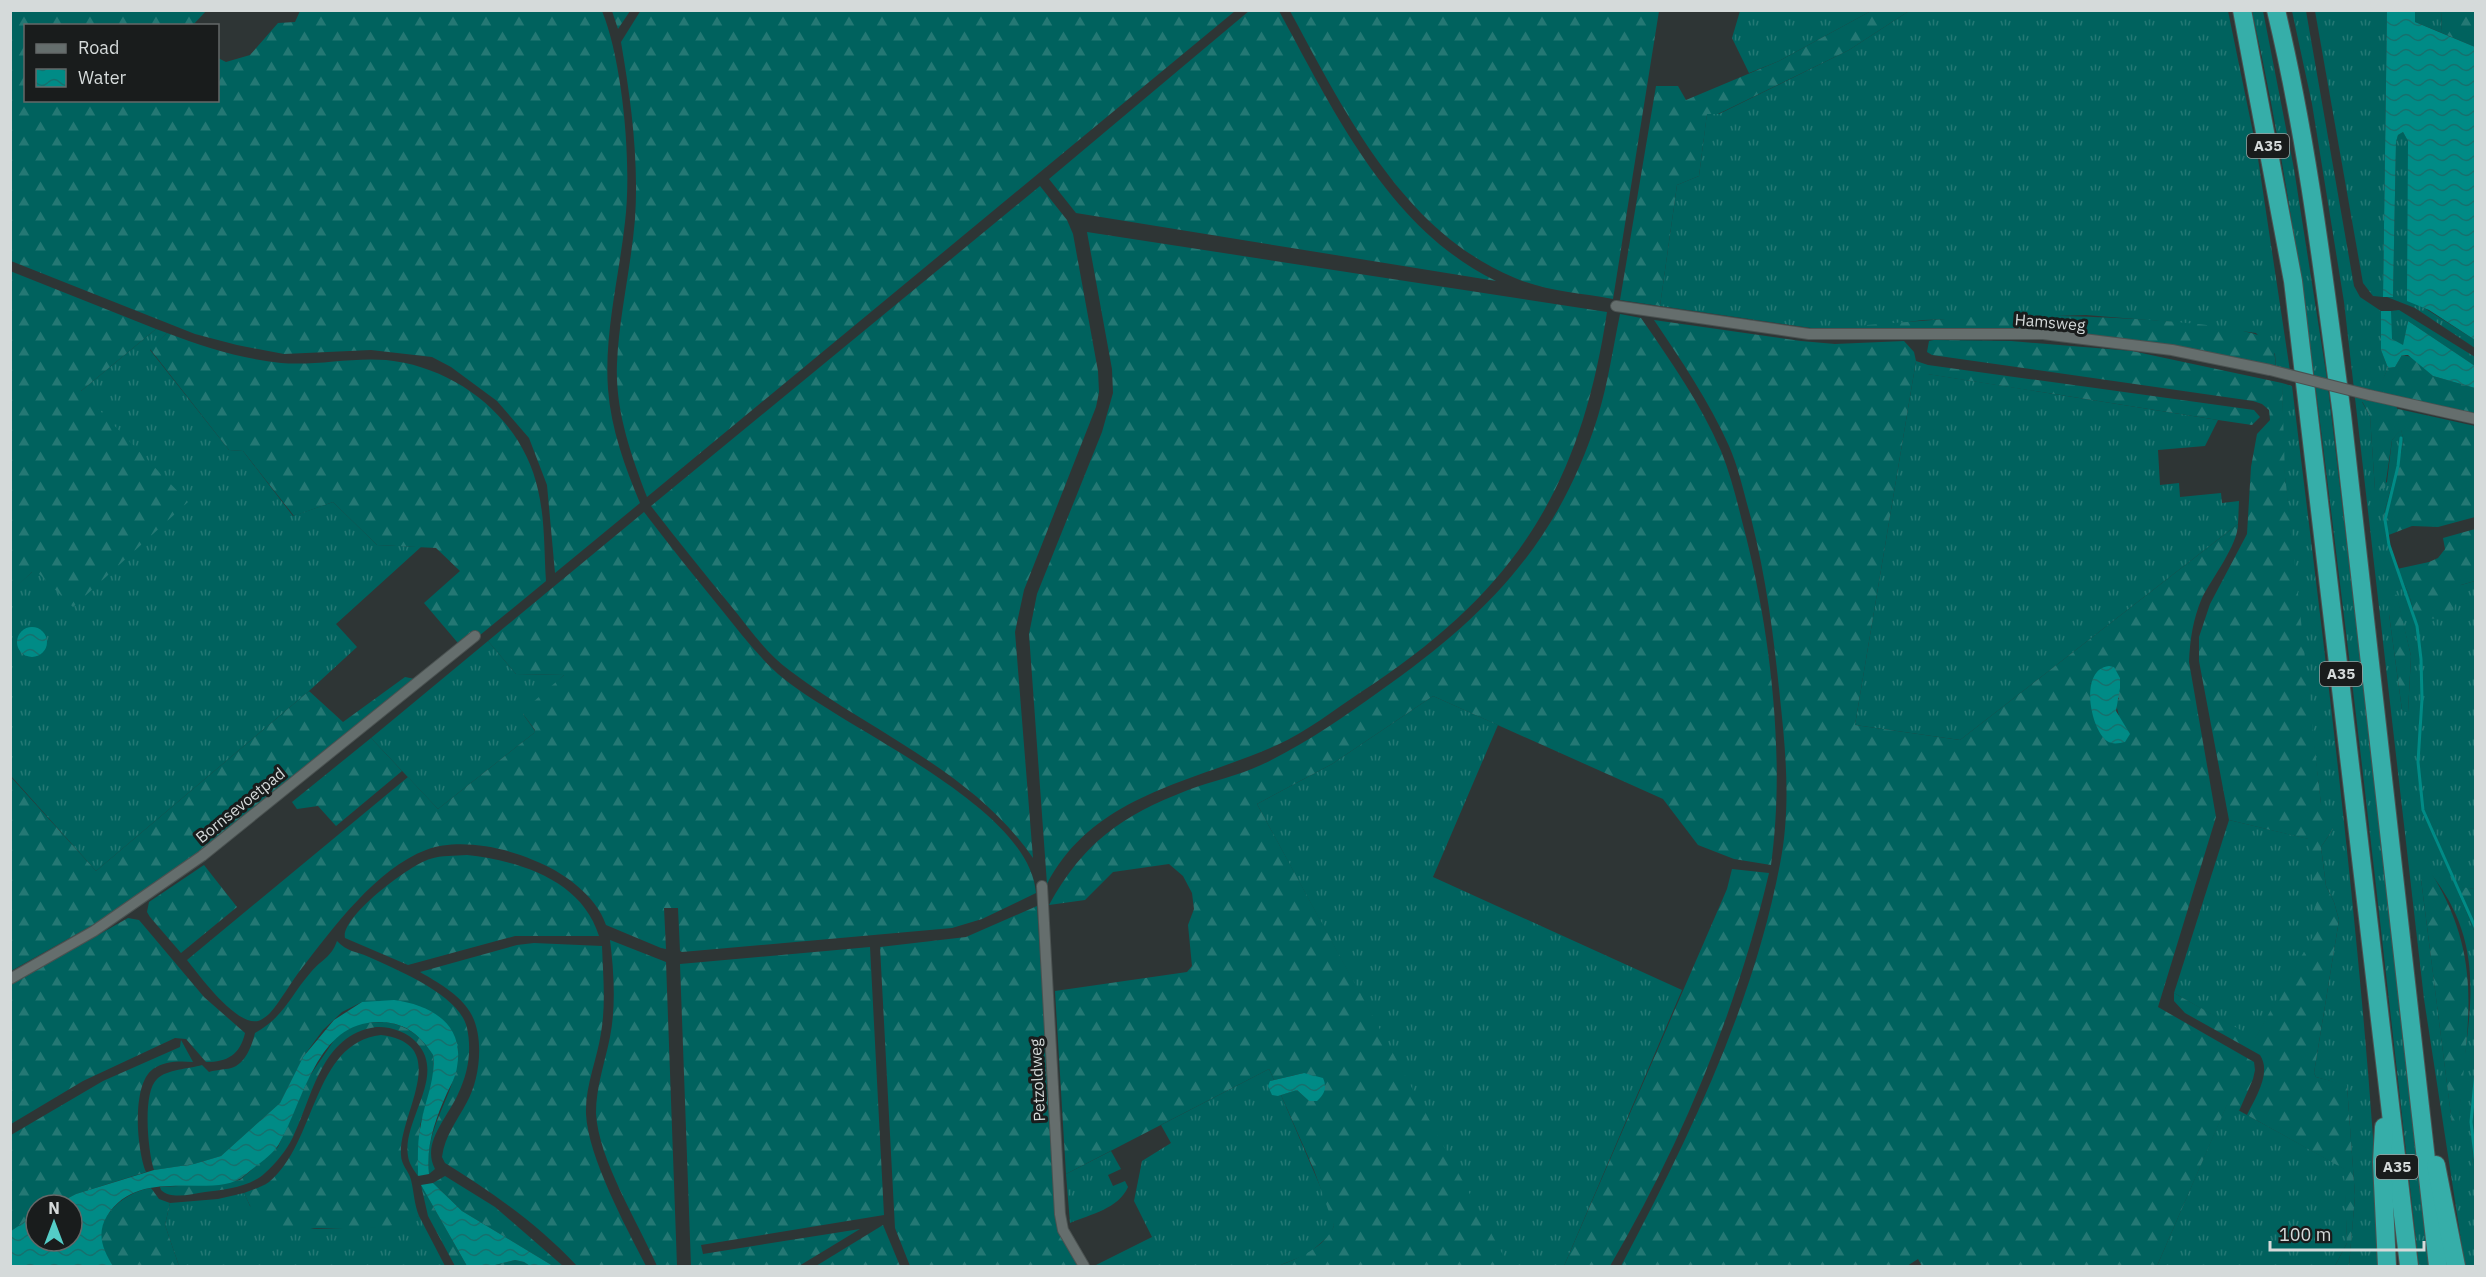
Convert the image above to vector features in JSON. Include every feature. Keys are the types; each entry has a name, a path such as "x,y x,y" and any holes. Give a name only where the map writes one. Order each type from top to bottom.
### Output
{"highway":[{"name":"A35","path":"2242,10 2293,281 2409,1266"},
{"name":"A35","path":"2276,10 2289,66 2326,293 2438,1266"},
{"name":"A35","path":"2386,1068 2382,1162 2387,1266"},
{"name":"A35","path":"2417,1078 2445,1204 2456,1266"}],"street":[{"name":"Hamsweg","path":"1616,306 1809,334 2043,334 2172,350 2270,370 2475,419"},
{"name":"Bornsevoetpad","path":"10,979 94,931 202,856 475,636"},
{"name":"Petzoldweg","path":"1042,886 1060,1214 1063,1230 1084,1266"}],"green space":[{"path":"641,10 1235,11 647,497 625,432 617,381 618,346 633,237 636,197 633,130 621,42"},
{"path":"10,11 206,11 194,24 24,24 24,102 219,102 219,58 226,62 250,55 278,23 295,22 300,11 602,11 609,32 620,85 627,173 625,222 608,347 608,389 619,448 640,503 555,573 547,485 529,438 497,401 451,367 432,357 371,350 284,354 237,345 195,334 11,261"},
{"path":"612,11 630,11 618,29"},
{"path":"1249,11 1279,11 1343,126 1395,199 1425,231 1458,259 1496,281 1076,213 1049,179"},
{"path":"1290,11 1659,11 1613,299 1551,289 1515,278 1475,257 1440,231 1381,165 1332,89"},
{"path":"1740,11 1871,11 1779,61 1749,73 1732,38"},
{"path":"1871,11 1909,11 1849,50 1718,114 1707,114 1699,176 1677,185 1660,306 1620,300 1656,86 1678,86 1686,100 1779,61"},
{"path":"1909,11 2228,11 2257,152 2290,371 2276,368 2275,354 2256,333 2172,322 2086,315 1923,320 1849,330 1825,330 1660,306 1677,185 1699,176 1707,113 1719,114 1849,50"},
{"path":"2252,11 2263,11 2294,169 2327,379 2433,1266 2419,1266 2328,483 2290,212"},
{"path":"2292,11 2306,11 2354,286 2360,297 2381,311 2381,350 2388,368 2378,391 2394,395 2397,409 2362,402 2370,416 2375,490 2387,482 2392,440 2401,429 2404,441 2384,513 2386,536 2397,569 2409,594 2415,617 2461,585 2475,581 2475,889 2456,887 2475,933 2476,1099 2472,1156 2476,1194 2475,1266 2465,1266 2424,999 2344,302 2312,104","holes":["2398,602 2411,656 2408,712 2402,710 2389,614","2428,870 2445,894 2457,917 2465,940 2469,964 2469,1014 2458,1123 2452,1123 2421,879"]},
{"path":"2315,11 2387,11 2383,297 2373,296 2363,283"},
{"path":"2415,11 2441,11 2442,33 2415,22"},
{"path":"2441,11 2475,11 2475,47 2442,33"},
{"path":"2403,132 2408,141 2418,304 2475,340 2475,348 2415,308 2387,297 2393,296 2396,142 2398,135"},
{"path":"1040,186 1067,220 1073,234 1098,371 1099,392 1096,407 1024,590 1015,632 1033,858 1008,827 981,800 951,776 821,693 773,656 651,506"},
{"path":"1087,232 1607,312 1595,376 1578,434 1557,485 1530,533 1498,576 1459,617 1414,655 1299,734 1245,758 1148,795 1118,810 1091,830 1067,854 1047,884 1029,634 1037,594 1102,432 1113,393 1112,369"},
{"path":"10,271 156,329 81,391 188,502 73,607 37,572 32,572 11,592"},
{"path":"2399,310 2475,357 2475,366 2408,321 2403,346 2391,339 2391,311"},
{"path":"1620,314 1641,318 1684,383 1721,451 1735,494 1752,561 1773,692 1777,780 1771,865 1734,859 1698,845 1663,799 1433,696 1332,764 1257,804 1509,1266 1278,1266 1302,1256 1317,1246 1330,1234 1334,1226 1314,1170 1281,1095 1297,1090 1309,1101 1304,1073 1274,1080 1269,1069 1066,1174 1055,991 1187,972 1192,966 1188,925 1194,909 1192,893 1183,876 1169,864 1113,872 1085,900 1049,905 1062,883 1091,848 1124,821 1188,790 1261,765 1308,740 1418,663 1485,605 1540,539 1562,502 1582,461 1602,404"},
{"path":"1998,315 2142,320 2225,328 2254,334 2270,342 2274,351 2276,368 2142,341 1849,330 1867,325"},
{"path":"1654,320 1835,344 1904,341 1914,352 1916,361 1855,725 1960,740 2238,524 2234,542 2202,598 2191,637 2189,662 2216,817 2158,1007 2254,1062 2255,1070 2239,1111 2227,1105 2157,1266 1922,1266 1918,1259 1907,1266 1621,1266 1694,1121 1735,1020 1768,917 1780,864 1786,802 1786,760 1778,675 1765,585 1751,518 1736,464 1721,429 1694,381","holes":["2090,683 2119,698 2116,704 2119,716"]},
{"path":"156,329 167,333 150,350 229,450 243,451 293,516 333,502 377,545 421,547 336,624 357,647 309,691 96,871 11,776 10,592 32,572 37,572 81,391"},
{"path":"167,333 223,352 281,363 386,360 438,373 461,385 483,401 502,420 518,441 530,464 542,512 546,581 463,649 424,603 460,571 436,548 377,545 333,502 294,516 243,451 229,450 150,349"},
{"path":"1929,341 2011,341 2132,351 2282,383 2285,475 2321,804 2331,809 2333,829 2321,847 2326,886 2339,920 2314,1073 2316,1077 2347,1085 2355,1196 2349,1266 2335,1266 2347,1243 2344,1169 2247,1115 2263,1077 2263,1062 2260,1055 2185,1013 2174,1001 2174,993 2255,1038 2318,927 2308,839 2229,820 2199,661 2199,637 2210,604 2247,534 2251,467 2257,434 2270,420 2269,410 2253,401 1932,355 1927,352"},
{"path":"2402,355 2412,357 2433,376 2475,388 2475,414 2377,391 2388,368 2395,367"},
{"path":"1916,361 1928,365 1928,374 2218,420 2205,446 2158,450 2160,485 2179,483 2180,497 2221,493 2222,503 2239,501 2238,524 1960,740 1855,725"},
{"path":"1928,365 2254,410 2260,417 2252,425 2218,420 1927,374"},
{"path":"2282,383 2292,386 2344,826 2366,1046 2381,1266 2349,1266 2355,1196 2347,1086 2316,1077 2314,1073 2339,920 2326,886 2321,847 2333,829 2321,804 2302,646 2283,458"},
{"path":"2362,401 2475,426 2475,517 2438,527 2412,526 2386,536 2384,513 2404,441 2401,430 2392,440 2385,488 2375,490 2370,416"},
{"path":"644,512 741,634 778,674 807,695 928,770 968,799 1001,829 1025,860 1036,893 982,919 952,928 682,952 680,951 678,908 664,908 666,949 661,948 606,925 594,904 577,885 544,865 521,855 494,848 466,844 439,846 408,859 373,885 341,918 266,1017 258,1021 249,1020 229,1008 187,960 408,777 438,809 534,733 535,730 523,714 524,710 564,675 516,674 488,641"},
{"path":"2475,529 2475,581 2461,585 2450,620 2415,617 2409,594 2397,569 2438,558 2445,549 2443,538"},
{"path":"2393,594 2397,595 2411,656 2408,713 2402,710 2389,614 2388,599"},
{"path":"488,641 516,674 564,675 523,714 535,731 534,733 438,809 371,738"},
{"path":"405,677 415,679 246,823 98,922 11,971 10,776 96,871 309,691 343,722"},
{"path":"1433,696 1498,725 1433,877 1682,990 1564,1266 1507,1265 1257,804 1332,764"},
{"path":"371,738 402,771 336,826 318,806 297,809 292,802"},
{"path":"2229,820 2309,839 2319,927 2255,1039 2174,993"},
{"path":"467,855 528,868 564,887 591,917 599,936 515,936 408,965 345,938 346,929 365,905 408,870 435,858"},
{"path":"204,865 237,907 181,953 150,917 147,912 149,902"},
{"path":"1732,869 1769,873 1741,975 1704,1076 1660,1173 1610,1266 1564,1266 1727,889"},
{"path":"2423,870 2429,870 2432,874 2449,906 2460,937 2466,966 2468,1025 2459,1123 2452,1124 2421,879"},
{"path":"2455,886 2475,889 2475,933"},
{"path":"1037,906 1057,1212 1081,1266 910,1266 895,1228 880,947 966,937"},
{"path":"128,918 139,920 204,997 245,1033 240,1047 226,1059 206,1062 186,1039 175,1038 83,1081 11,1124 10,985"},
{"path":"610,940 666,962 677,1266 657,1266 611,1171 598,1131 597,1094 610,1037 614,1001"},
{"path":"337,941 348,949 381,962 426,985 453,1005 462,1016 467,1028 468,1062 458,1094 433,1140 431,1150 435,1169 429,1174 431,1139 453,1079 458,1047 362,1002 342,1012 323,1030 303,1057 280,1103 221,1156 194,1164 154,1170 148,1137 148,1109 152,1086 157,1079 172,1071 202,1065 209,1072 238,1065 248,1053 255,1033 280,1013 311,972 332,951"},
{"path":"534,943 602,946 603,1022 587,1093 588,1131 609,1192 646,1266 577,1266 531,1223 445,1163 442,1157 449,1135 475,1082 479,1057 478,1033 470,1012 460,1000 420,972 517,945"},
{"path":"870,947 884,1215 701,1245 703,1254 860,1229 799,1266 691,1266 680,964"},
{"path":"385,1022 413,1032 433,1055 433,1081 420,1125 418,1176 409,1159 408,1142 426,1084 425,1056 417,1043 404,1033 376,1027 357,1032 331,1055 321,1070 290,1142 277,1161 259,1178 236,1187 188,1195 176,1196 161,1190 160,1187 217,1184 240,1180 278,1147 309,1077 337,1036 358,1023"},
{"path":"381,1035 403,1041 414,1052 419,1066 417,1083 402,1139 401,1155 411,1180 419,1216 382,1227 318,1228 292,1232 280,1231 263,1222 249,1204 244,1193 269,1182 285,1165 328,1075 341,1056 358,1042"},
{"path":"181,1040 193,1062 172,1062 158,1066 146,1077 141,1089 138,1134 146,1172 79,1193 24,1193 24,1222 11,1231 11,1135 103,1081 180,1047"},
{"path":"1269,1069 1274,1080 1270,1081 1278,1096 1281,1095 1332,1214 1334,1226 1330,1235 1308,1254 1278,1266 1094,1266 1152,1237 1134,1201 1142,1161 1171,1143 1161,1125"},
{"path":"2476,1099 2475,1194 2472,1156"},
{"path":"2227,1104 2345,1169 2347,1243 2335,1266 2157,1266"},
{"path":"1111,1151 1121,1169 1108,1175 1113,1186 1125,1181 1128,1187 1118,1201 1111,1206 1070,1223 1066,1174"},
{"path":"445,1176 495,1207 563,1266 553,1266 462,1211 433,1183"},
{"path":"421,1185 467,1266 455,1266 428,1216"},
{"path":"151,1188 159,1199 170,1203 165,1225 179,1266 113,1266 103,1251 101,1239 106,1218 112,1209 130,1195"},
{"path":"244,1193 250,1206 311,1229 377,1227 419,1216 445,1266 179,1266 165,1225 170,1203 218,1199"},
{"path":"883,1225 900,1266 816,1266"},
{"path":"515,1260 530,1266 491,1266"}],"water":[{"path":"2387,10 2415,11 2415,22 2475,47 2475,340 2429,310 2407,301 2408,141 2403,132 2398,135 2396,142 2393,297 2383,297"},
{"path":"2381,311 2391,311 2392,339 2403,345 2408,321 2475,366 2475,388 2433,376 2408,355 2402,355 2395,367 2388,368 2381,350"},
{"path":"32,627 43,631 47,642 43,653 32,657 21,653 17,642 21,631"},
{"path":"2109,666 2114,667 2120,678 2116,711 2130,734 2125,742 2107,741 2101,734 2092,712 2090,700 2094,677 2100,670"},
{"path":"394,1000 421,1007 442,1019 456,1039 458,1052 456,1070 432,1133 428,1163 429,1174 418,1176 418,1150 423,1115 432,1081 433,1055 418,1036 406,1028 382,1022 360,1025 342,1033 328,1047 316,1065 279,1144 268,1157 245,1175 232,1182 215,1185 157,1187 138,1191 121,1200 107,1216 101,1236 106,1254 113,1266 11,1266 11,1231 24,1222 24,1253 84,1253 84,1193 79,1193 154,1170 194,1164 221,1156 280,1103 303,1057 334,1020 362,1002"},
{"path":"1304,1073 1323,1078 1324,1090 1317,1101 1309,1101 1297,1090 1278,1096 1272,1095 1268,1086 1270,1081"},
{"path":"433,1183 462,1211 553,1266 530,1266 515,1260 491,1266 467,1266 421,1185"}],"waterway":[{"path":"2401,438 2398,466 2385,520 2389,545 2417,626 2422,699 2418,762 2423,810 2476,929"},
{"path":"2476,1071 2471,1122 2476,1164"}]}
